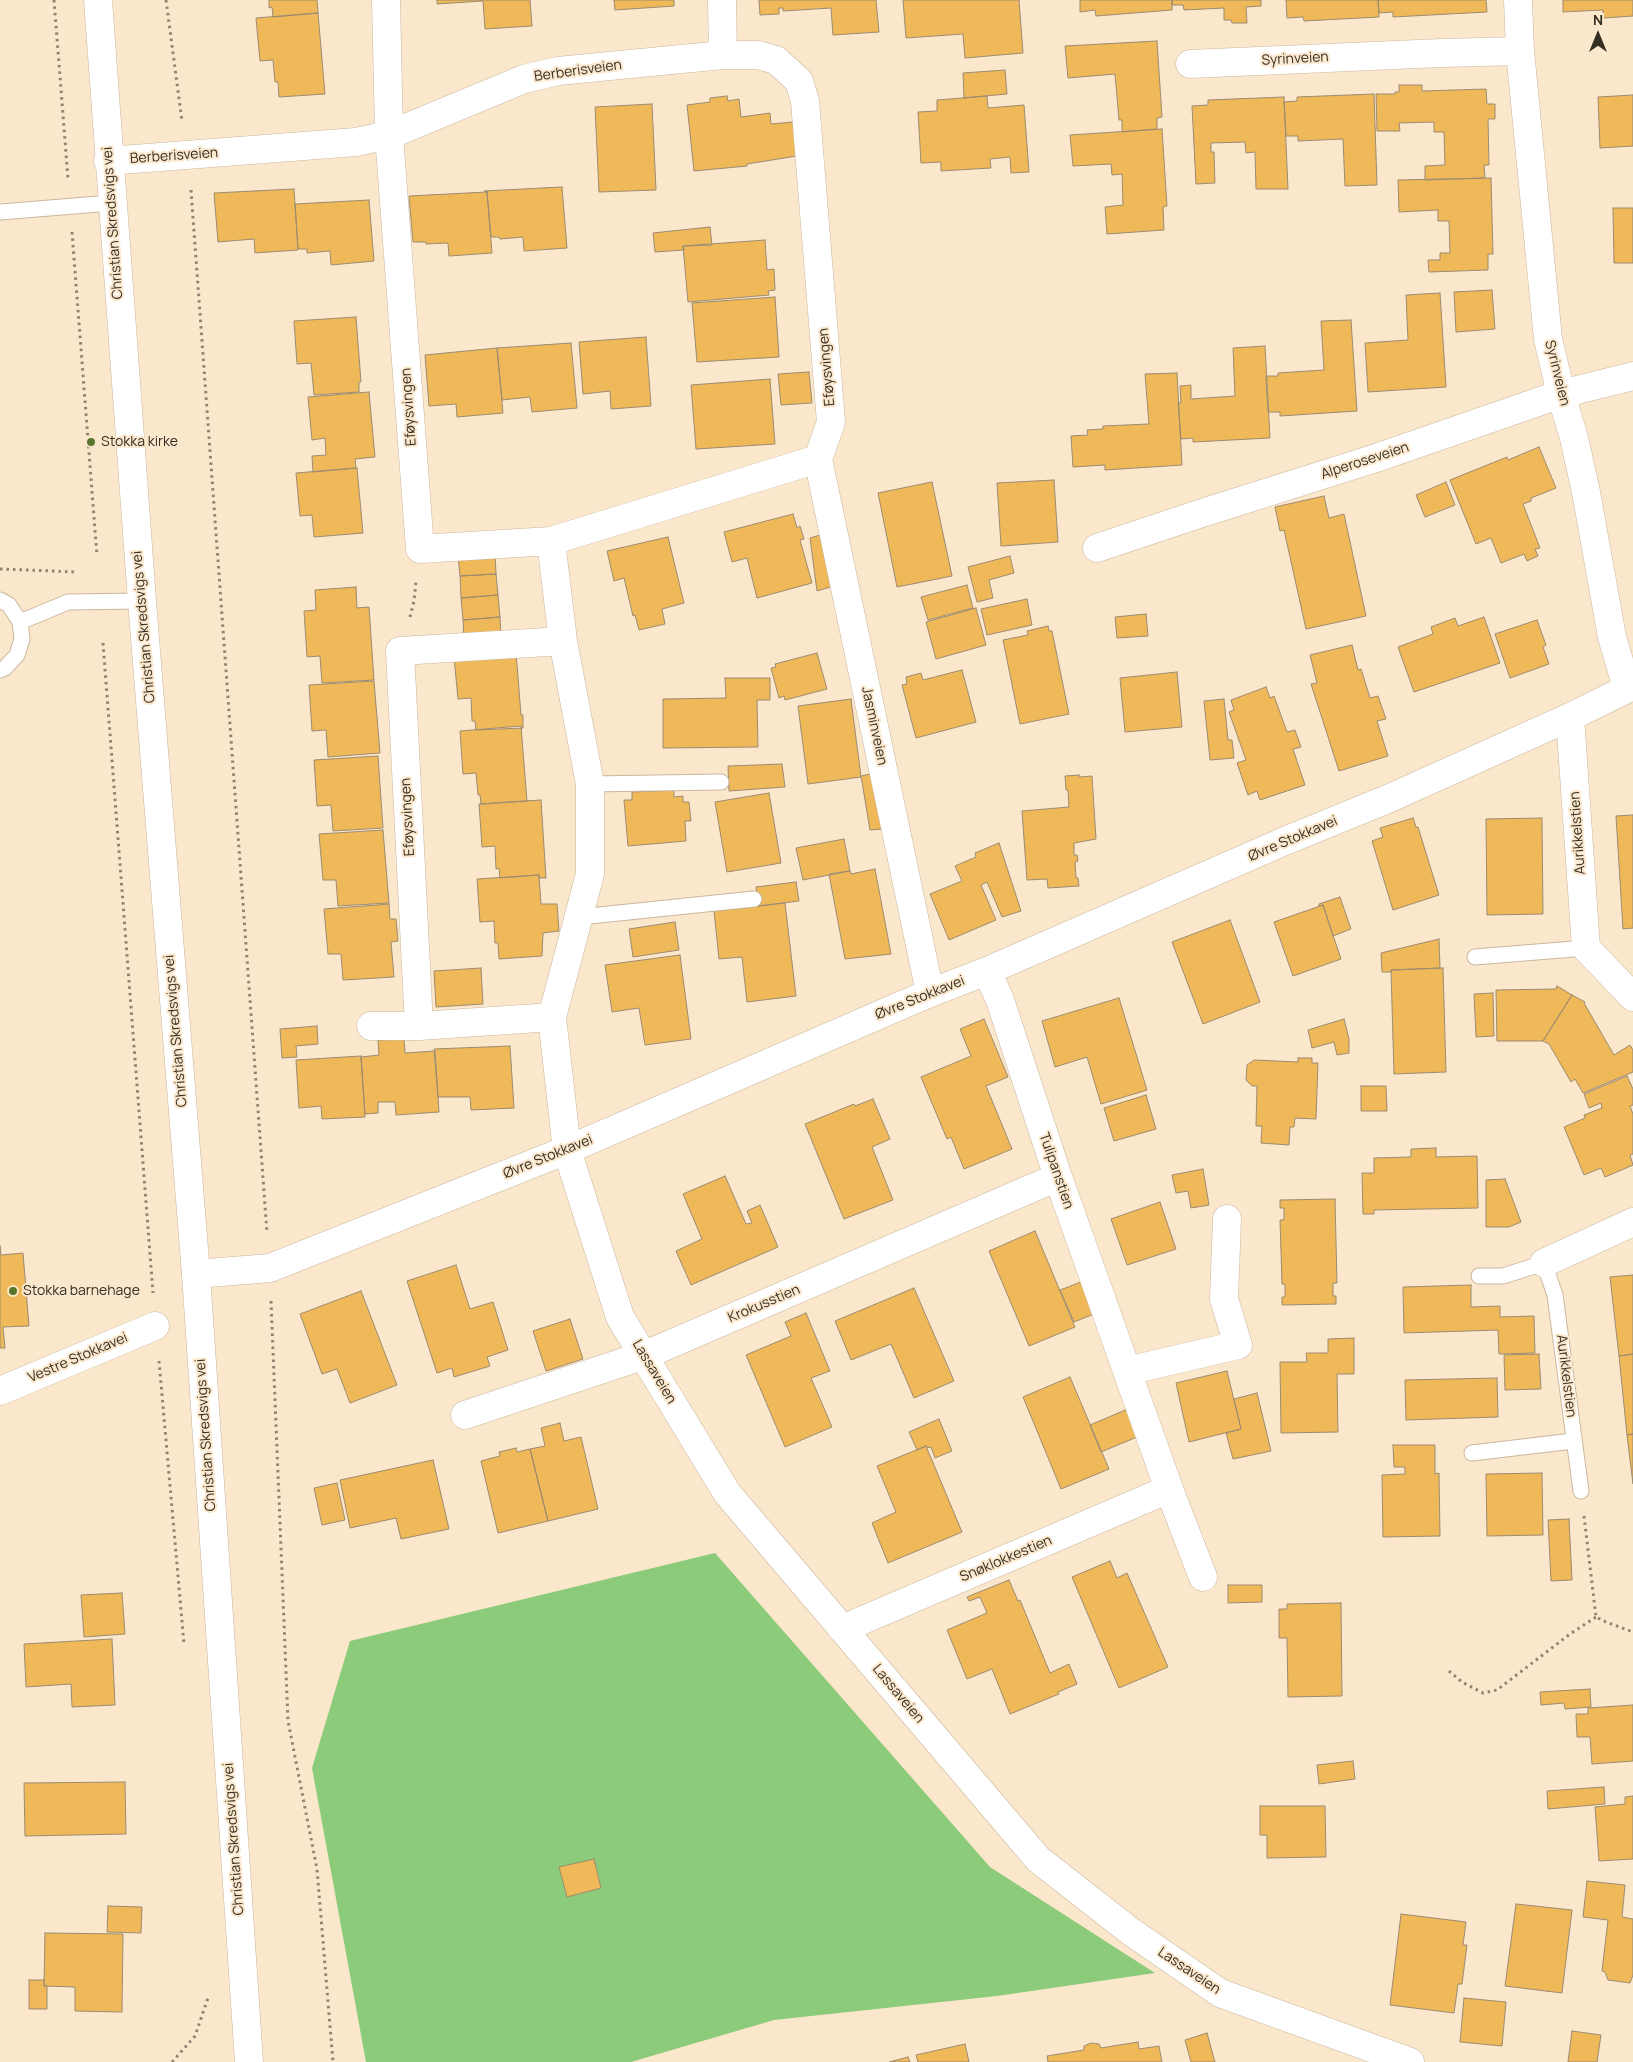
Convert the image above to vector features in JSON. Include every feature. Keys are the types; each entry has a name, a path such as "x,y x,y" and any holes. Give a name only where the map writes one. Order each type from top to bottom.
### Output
{"street":[{"name":"Christian Skredsvigs vei","path":"98,0 111,203 196,1274 248,2062"},
{"path":"386,0 389,135"},
{"path":"722,0 723,55"},
{"name":"Syrinveien","path":"1518,0 1520,51 1548,339 1586,492 1612,637 1630,687"},
{"name":"Syrinveien","path":"1190,64 1520,51"},
{"name":"Eføysvingen","path":"723,55 758,54 776,60 799,81 805,100 831,422 818,459"},
{"name":"Berberisveien","path":"108,161 356,142 389,135 532,77 558,71 723,55"},
{"name":"Eføysvingen","path":"389,135 420,549"},
{"name":"Alperoseveien","path":"1097,548 1376,458 1561,394 1633,376"},
{"path":"420,549 551,540 818,459"},
{"name":"Jasminveien","path":"818,459 930,993"},
{"path":"551,540 563,641 590,784 590,874 552,1017 567,1150"},
{"path":"400,651 563,641"},
{"name":"Eføysvingen","path":"400,651 419,1026"},
{"name":"Øvre Stokkavei","path":"196,1274 270,1268 567,1150 930,993 987,971 1390,798 1570,717 1630,687"},
{"name":"Aurikkelstien","path":"1570,717 1586,948"},
{"path":"1586,948 1633,997"},
{"name":"Tulipanstien","path":"987,971 1000,1000 1058,1177 1169,1489 1203,1577"},
{"path":"372,1026 419,1026 552,1017"},
{"name":"Lassaveien","path":"567,1150 620,1317 645,1355 727,1493 1038,1858 1130,1931 1220,1993 1410,2062"},
{"name":"Krokusstien","path":"465,1415 645,1355 1058,1177"},
{"path":"1127,1371 1238,1345 1224,1299 1227,1219"},
{"path":"1544,1263 1633,1222"},
{"name":"Vestre Stokkavei","path":"0,1391 155,1326"},
{"name":"Snøklokkestien","path":"842,1629 1169,1489"}],"lane":[{"path":"0,212 111,203"},
{"path":"0,600 9,605 20,622 22,639 17,656 5,668 0,670"},
{"path":"20,622 68,602 142,600"},
{"path":"590,784 721,782"},
{"path":"580,917 754,899"},
{"path":"1475,957 1586,948"},
{"path":"1479,1276 1504,1276 1544,1263"},
{"name":"Aurikkelstien","path":"1544,1263 1555,1295 1581,1491"},
{"path":"1472,1453 1573,1441"}],"path":[{"path":"54,0 97,556"},
{"path":"166,0 187,156 267,1234"},
{"path":"400,651 414,600 420,549"},
{"path":"0,569 78,572"},
{"path":"271,1292 288,1721 317,1869 333,2062"},
{"path":"1581,1491 1596,1616"},
{"path":"1596,1616 1606,1622 1633,1632"},
{"path":"1449,1671 1462,1682 1483,1693 1497,1690 1596,1616"}],"green space":[{"path":"715,1553 990,1867 1155,1973 997,1996 774,2020 631,2062 366,2062 312,1768 350,1641"}],"building":[{"path":"269,0 317,0 318,13 273,17 272,7 269,8"},
{"path":"437,0 530,0 532,26 485,29 483,1 437,4"},
{"path":"614,0 674,0 674,6 615,10"},
{"path":"759,0 876,0 879,32 833,35 831,8 783,11 783,8 779,8 779,14 760,15"},
{"path":"903,0 1019,0 1023,53 965,58 963,34 906,38"},
{"path":"1080,0 1172,0 1172,10 1096,16 1095,10 1080,12"},
{"path":"1172,0 1261,0 1261,6 1246,7 1247,23 1232,23 1231,20 1224,20 1224,8 1184,10 1183,5 1172,5"},
{"path":"1286,0 1378,0 1379,17 1304,21 1303,17 1287,18"},
{"path":"1378,0 1486,0 1487,12 1393,17 1393,12 1379,13"},
{"path":"1563,0 1633,0 1633,16 1603,18 1603,10 1563,12"},
{"path":"318,13 325,94 279,97 278,82 275,82 273,60 260,61 256,18"},
{"path":"1157,41 1162,117 1157,118 1157,129 1122,132 1122,120 1119,120 1115,74 1068,78 1065,46"},
{"path":"1005,70 1007,94 964,98 963,73"},
{"path":"1399,85 1422,85 1422,91 1486,89 1487,104 1495,104 1495,119 1488,119 1489,165 1484,165 1485,178 1425,180 1425,166 1445,165 1444,132 1434,132 1434,122 1399,123 1400,131 1377,131 1376,94 1395,94 1395,92 1399,92"},
{"path":"1374,94 1377,185 1345,186 1343,139 1298,141 1298,136 1286,136 1284,102 1297,101 1297,97"},
{"path":"1633,95 1633,146 1600,148 1598,97"},
{"path":"727,96 728,101 739,99 741,117 770,113 771,124 793,122 797,156 747,164 747,166 694,171 687,105 710,102 710,98"},
{"path":"987,96 988,108 1024,105 1029,172 1011,173 1010,157 990,159 991,168 941,171 941,162 921,163 918,112 937,111 937,100"},
{"path":"1284,97 1288,189 1256,189 1255,152 1246,153 1245,142 1211,143 1211,152 1214,152 1215,183 1196,184 1192,106 1208,105 1208,100"},
{"path":"652,104 656,190 599,192 595,107"},
{"path":"1162,129 1167,206 1163,207 1164,230 1107,234 1105,207 1123,205 1122,174 1112,175 1111,164 1073,166 1070,135"},
{"path":"1491,178 1493,254 1488,254 1488,270 1429,272 1428,260 1440,260 1440,253 1450,253 1449,221 1438,221 1438,210 1399,212 1398,180"},
{"path":"562,187 567,248 524,251 523,237 500,239 499,237 491,237 487,192 484,191"},
{"path":"294,189 298,250 255,253 254,239 218,242 214,193"},
{"path":"487,192 492,253 449,256 448,243 426,244 426,242 413,242 409,196"},
{"path":"369,200 374,261 331,265 330,251 307,253 307,249 298,249 295,204"},
{"path":"1613,208 1633,208 1633,263 1614,263"},
{"path":"710,227 712,245 683,246 684,250 655,252 653,233"},
{"path":"765,240 767,270 774,269 775,290 768,291 769,295 688,302 683,246"},
{"path":"1492,290 1495,329 1456,332 1454,292"},
{"path":"1440,293 1446,387 1368,392 1365,343 1408,340 1406,295"},
{"path":"775,297 779,357 697,362 692,303"},
{"path":"356,317 361,382 359,382 359,392 314,395 311,363 297,364 294,321"},
{"path":"1351,320 1357,411 1280,416 1280,412 1268,412 1266,376 1278,376 1278,373 1324,370 1321,321"},
{"path":"646,337 651,406 611,409 610,391 583,394 579,342"},
{"path":"571,343 577,408 532,412 530,397 502,400 497,348"},
{"path":"1265,346 1270,438 1193,442 1193,438 1181,439 1178,403 1181,403 1180,386 1191,385 1191,399 1235,396 1233,348"},
{"path":"497,348 503,413 457,417 456,404 429,406 425,355"},
{"path":"809,372 812,403 781,405 778,374"},
{"path":"1177,373 1182,465 1105,470 1105,465 1073,467 1071,436 1088,435 1087,430 1103,429 1103,426 1149,424 1145,374"},
{"path":"770,379 775,444 696,449 691,385"},
{"path":"369,392 375,457 355,459 356,468 313,472 312,456 326,455 325,438 312,440 308,397"},
{"path":"1539,447 1556,488 1531,498 1531,501 1523,504 1540,548 1535,549 1538,556 1527,561 1524,554 1501,563 1491,538 1476,544 1450,480 1507,457 1508,460"},
{"path":"357,468 363,533 314,537 312,515 300,516 296,473"},
{"path":"1054,480 1058,542 1001,546 997,483"},
{"path":"932,482 952,576 897,587 878,493"},
{"path":"1446,482 1455,505 1425,517 1416,495"},
{"path":"1324,496 1329,518 1344,514 1366,616 1306,629 1284,530 1280,531 1275,507"},
{"path":"793,514 797,528 800,526 804,539 800,540 812,583 757,598 747,558 732,562 724,532"},
{"path":"830,532 837,585 817,591 810,538"},
{"path":"668,537 684,603 662,609 665,624 639,630 635,615 633,616 624,578 614,581 607,551"},
{"path":"495,552 496,574 460,576 458,555"},
{"path":"1010,556 1014,573 989,580 993,598 977,602 968,567"},
{"path":"496,574 498,595 461,598 460,576"},
{"path":"967,585 973,608 928,620 921,597"},
{"path":"356,587 357,608 369,607 374,680 322,683 320,656 307,657 304,611 316,610 315,590"},
{"path":"498,595 500,617 463,620 461,598"},
{"path":"1027,599 1032,625 987,635 981,609"},
{"path":"976,608 986,645 936,659 926,622"},
{"path":"1146,614 1148,636 1117,638 1115,617"},
{"path":"500,617 501,635 464,638 463,620"},
{"path":"1484,617 1500,663 1414,692 1398,647 1433,634 1431,627 1455,618 1458,626"},
{"path":"1537,620 1546,645 1543,647 1549,664 1510,678 1495,634"},
{"path":"1048,626 1049,631 1052,631 1069,714 1020,724 1003,640 1028,635 1027,631"},
{"path":"1352,645 1358,670 1361,669 1370,698 1378,696 1386,719 1377,721 1388,756 1339,771 1311,684 1317,683 1310,655"},
{"path":"516,652 523,728 476,730 475,721 472,721 471,698 458,699 454,657"},
{"path":"817,653 827,689 785,700 784,696 779,698 771,668 776,667 775,664"},
{"path":"962,670 976,722 916,738 902,685 907,684 906,677 921,673 923,680"},
{"path":"1177,672 1182,727 1125,732 1120,678"},
{"path":"725,678 770,678 770,700 757,700 758,747 663,748 663,699 726,698"},
{"path":"374,681 380,753 328,757 326,730 312,731 309,685"},
{"path":"1266,687 1270,698 1274,696 1287,732 1295,730 1301,747 1293,749 1305,785 1260,800 1257,791 1248,795 1237,763 1246,760 1229,712 1234,710 1231,700"},
{"path":"851,699 861,777 808,784 798,706"},
{"path":"1224,699 1228,740 1232,740 1234,758 1210,760 1204,701"},
{"path":"521,726 527,801 481,804 480,795 478,795 476,773 463,774 460,731"},
{"path":"378,756 383,828 333,831 331,805 317,806 314,760"},
{"path":"782,764 785,787 729,791 728,766"},
{"path":"874,773 883,829 870,830 861,776"},
{"path":"1079,775 1079,777 1092,776 1096,839 1074,843 1074,855 1077,855 1078,861 1075,862 1076,878 1078,878 1079,886 1048,888 1047,879 1027,880 1022,811 1069,807 1065,776"},
{"path":"674,790 674,797 683,796 683,802 689,802 691,821 685,821 686,841 628,846 624,800 632,800 632,792"},
{"path":"769,793 781,863 727,872 715,802"},
{"path":"541,800 546,878 539,878 539,875 500,878 499,868 496,869 495,846 482,847 479,804"},
{"path":"1633,815 1633,928 1623,929 1616,816"},
{"path":"1413,818 1416,827 1418,827 1439,895 1393,910 1372,841 1383,837 1380,828"},
{"path":"1542,818 1543,914 1487,915 1486,819"},
{"path":"383,830 389,903 338,906 336,880 323,880 319,834"},
{"path":"844,839 850,871 803,880 796,848"},
{"path":"999,843 1021,911 1002,917 987,882 981,885 996,920 949,940 930,894 962,881 955,866 976,857 975,853"},
{"path":"875,869 891,954 845,959 829,874 850,871 851,874"},
{"path":"539,875 541,904 557,904 559,931 543,933 542,956 499,959 498,943 495,943 494,921 480,922 477,879"},
{"path":"796,882 799,901 758,906 756,887"},
{"path":"1340,897 1351,929 1333,936 1323,905 1319,906 1319,904"},
{"path":"785,903 796,996 747,1002 742,957 719,959 714,911"},
{"path":"389,904 390,919 396,919 398,941 391,942 394,977 343,980 341,954 328,954 324,909"},
{"path":"1323,905 1341,959 1293,976 1274,922"},
{"path":"1230,920 1260,1002 1203,1024 1172,942"},
{"path":"675,922 679,950 633,957 629,929"},
{"path":"1439,939 1440,968 1382,972 1381,953"},
{"path":"680,955 691,1039 645,1045 639,1008 612,1012 605,965"},
{"path":"481,968 483,1004 436,1007 434,971"},
{"path":"1443,968 1446,1072 1394,1074 1391,970"},
{"path":"1557,986 1572,995 1543,1041 1497,1041 1496,990 1556,989"},
{"path":"1493,993 1494,1036 1476,1037 1474,994"},
{"path":"1572,995 1585,1002 1614,1055 1630,1045 1633,1050 1633,1072 1583,1093 1575,1079 1571,1082 1549,1044 1543,1041"},
{"path":"1119,998 1147,1090 1101,1104 1087,1057 1055,1067 1042,1021"},
{"path":"984,1019 1008,1077 986,1086 1012,1149 964,1169 951,1137 947,1139 921,1077 971,1056 960,1029"},
{"path":"1344,1019 1349,1039 1349,1053 1337,1055 1334,1042 1312,1048 1308,1030"},
{"path":"317,1026 318,1044 296,1046 297,1057 282,1058 280,1029"},
{"path":"404,1039 405,1053 435,1051 439,1112 396,1115 395,1102 378,1102 378,1113 365,1114 361,1057 379,1055 378,1040"},
{"path":"510,1046 514,1108 471,1110 470,1097 438,1097 434,1049"},
{"path":"361,1056 365,1117 322,1119 321,1106 299,1108 296,1060"},
{"path":"1298,1058 1312,1058 1312,1063 1318,1063 1316,1119 1295,1118 1294,1127 1290,1127 1289,1145 1261,1143 1262,1126 1256,1126 1257,1086 1252,1086 1246,1080 1247,1065 1254,1060 1298,1062"},
{"path":"1627,1076 1633,1089 1633,1105 1630,1106 1633,1114 1633,1154 1630,1155 1633,1165 1605,1177 1601,1168 1584,1175 1564,1127 1585,1118 1584,1115 1602,1108 1601,1103 1589,1108 1584,1094"},
{"path":"1361,1086 1386,1086 1387,1111 1361,1111"},
{"path":"1146,1095 1156,1129 1114,1141 1104,1108"},
{"path":"873,1099 890,1139 872,1147 893,1200 844,1219 805,1124 854,1104 855,1106"},
{"path":"1436,1148 1436,1157 1477,1156 1478,1208 1374,1210 1374,1214 1363,1214 1362,1173 1374,1173 1374,1158 1411,1157 1411,1149"},
{"path":"1203,1169 1209,1205 1191,1208 1188,1191 1176,1193 1172,1175"},
{"path":"725,1176 746,1224 752,1223 747,1211 760,1205 778,1247 691,1285 676,1251 702,1239 683,1194"},
{"path":"1505,1179 1521,1222 1509,1227 1486,1227 1486,1180"},
{"path":"1335,1199 1337,1283 1333,1283 1333,1296 1336,1296 1336,1304 1282,1305 1282,1297 1285,1297 1285,1284 1282,1284 1280,1220 1284,1220 1284,1208 1280,1208 1280,1200"},
{"path":"1160,1202 1176,1249 1127,1265 1111,1219"},
{"path":"1035,1231 1075,1327 1029,1346 989,1251"},
{"name":"Stokka barnehage","path":"0,1246 1,1255 23,1253 29,1326 3,1327 5,1348 0,1348"},
{"path":"456,1265 470,1309 493,1302 508,1350 487,1357 490,1366 454,1377 452,1368 437,1373 407,1281"},
{"path":"1633,1275 1633,1354 1619,1356 1610,1277"},
{"path":"1081,1282 1094,1314 1074,1322 1060,1290"},
{"path":"1471,1285 1471,1307 1500,1306 1500,1317 1534,1316 1535,1353 1499,1354 1498,1330 1404,1333 1403,1287"},
{"path":"914,1288 954,1381 914,1398 891,1344 851,1360 835,1321"},
{"path":"361,1291 397,1385 350,1403 337,1369 322,1374 300,1314"},
{"path":"806,1313 830,1371 811,1378 832,1427 785,1447 746,1355 791,1336 785,1322"},
{"path":"570,1319 583,1359 546,1371 533,1331"},
{"path":"1354,1338 1354,1374 1337,1374 1338,1432 1281,1433 1280,1362 1307,1362 1306,1353 1328,1353 1328,1339"},
{"path":"1539,1354 1541,1389 1505,1390 1504,1355"},
{"path":"1633,1354 1633,1434 1627,1435 1619,1356"},
{"path":"1227,1371 1241,1429 1189,1442 1176,1383"},
{"path":"1070,1377 1109,1469 1061,1489 1023,1397"},
{"path":"1497,1378 1498,1417 1406,1420 1405,1380"},
{"path":"1257,1393 1271,1451 1233,1459 1226,1433 1241,1429 1234,1399"},
{"path":"1130,1408 1142,1435 1101,1452 1090,1425"},
{"path":"939,1419 952,1451 935,1458 931,1447 927,1448 926,1446 917,1450 909,1432"},
{"path":"560,1423 564,1441 581,1437 598,1509 548,1521 530,1449 545,1446 541,1428"},
{"path":"1633,1434 1633,1484 1627,1435"},
{"path":"1393,1445 1435,1445 1435,1474 1439,1473 1440,1536 1383,1537 1382,1475 1405,1474 1405,1467 1394,1467"},
{"path":"926,1446 962,1532 888,1563 872,1523 896,1512 877,1466"},
{"path":"516,1448 517,1452 530,1449 548,1521 498,1533 481,1461 500,1456 499,1452"},
{"path":"433,1460 449,1529 401,1539 396,1518 350,1528 340,1480"},
{"path":"1542,1473 1543,1535 1487,1536 1486,1474"},
{"path":"337,1483 345,1520 322,1525 314,1488"},
{"path":"1569,1519 1572,1580 1551,1581 1548,1520"},
{"path":"1110,1561 1117,1578 1127,1573 1168,1667 1119,1688 1072,1577"},
{"path":"1009,1580 1018,1601 1020,1600 1050,1673 1069,1664 1077,1684 1058,1692 1059,1694 1010,1714 992,1669 967,1679 947,1630 987,1613 980,1597 969,1601 967,1597"},
{"path":"1228,1585 1262,1585 1262,1602 1228,1603"},
{"path":"122,1593 125,1634 84,1637 81,1595"},
{"path":"1341,1603 1342,1696 1288,1697 1287,1638 1279,1638 1279,1609 1287,1609 1287,1604"},
{"path":"112,1639 115,1705 72,1707 71,1684 26,1687 24,1644"},
{"path":"1590,1689 1591,1707 1565,1709 1564,1703 1541,1705 1540,1692"},
{"path":"1633,1705 1633,1761 1592,1764 1590,1737 1577,1737 1576,1714 1588,1714 1588,1708"},
{"path":"1353,1761 1355,1779 1319,1784 1317,1765"},
{"path":"125,1782 126,1834 25,1836 24,1783"},
{"path":"1604,1787 1605,1804 1548,1809 1547,1791"},
{"path":"1633,1796 1633,1859 1599,1861 1595,1807 1625,1804 1625,1797"},
{"path":"1260,1806 1325,1806 1326,1857 1267,1858 1267,1835 1260,1835"},
{"path":"594,1859 601,1888 567,1897 559,1867"},
{"path":"1587,1881 1625,1885 1622,1917 1633,1919 1633,1975 1630,1983 1608,1980 1605,1972 1602,1971 1608,1920 1583,1917"},
{"path":"1516,1904 1572,1910 1562,1993 1505,1986"},
{"path":"108,1906 142,1907 141,1933 107,1932"},
{"path":"1401,1914 1466,1922 1463,1945 1467,1945 1462,1984 1458,1984 1454,2013 1390,2005"},
{"path":"45,1933 123,1934 122,2012 75,2011 75,1987 44,1986"},
{"path":"29,1980 44,1980 44,1986 47,1986 47,2009 29,2009"},
{"path":"1464,1998 1506,2002 1502,2046 1460,2042"},
{"path":"1572,2031 1601,2035 1597,2062 1568,2062"},
{"path":"1207,2033 1215,2062 1191,2062 1185,2040"},
{"path":"1138,2042 1139,2049 1159,2046 1162,2062 1048,2062 1047,2056 1084,2050 1084,2046 1091,2043 1099,2044 1101,2048"},
{"path":"965,2044 969,2062 918,2062 916,2055"},
{"path":"908,2057 910,2062 889,2062"}],"place":[{"name":"Stokka kirke","path":"91,442"},
{"name":"Stokka barnehage","path":"13,1291"}]}
